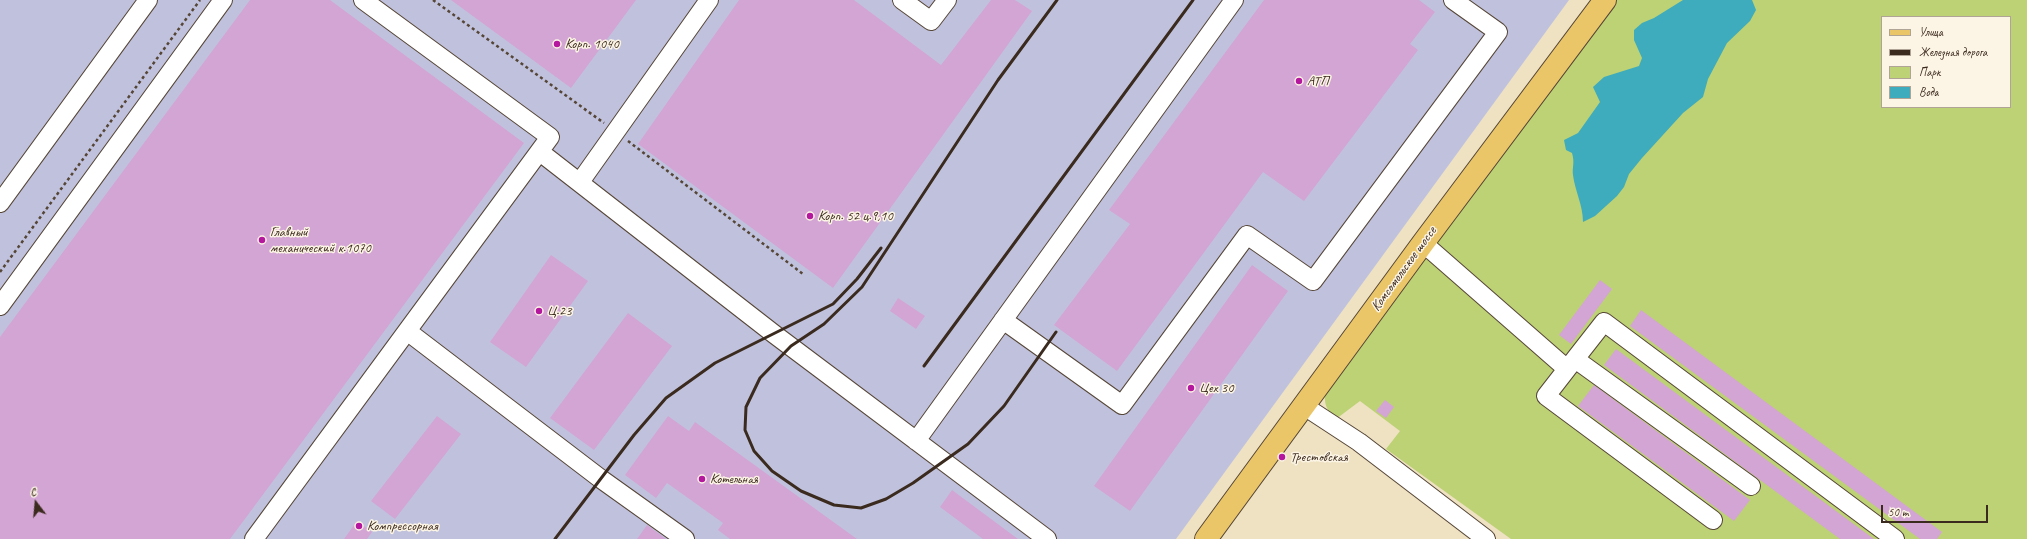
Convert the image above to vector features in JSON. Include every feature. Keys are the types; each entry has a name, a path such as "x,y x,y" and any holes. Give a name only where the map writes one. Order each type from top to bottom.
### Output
{"main road":[{"name":"Комсомольское шоссе","path":"1206,539 1423,243 1605,0"}],"street":[{"path":"0,203 148,0"},
{"path":"0,306 223,0"},
{"path":"254,539 550,137 363,0"},
{"path":"580,182 709,0"},
{"path":"902,0 931,21 947,0"},
{"path":"916,441 1234,0"},
{"path":"1003,320 1122,405 1246,235 1313,281 1498,32 1453,0"},
{"path":"540,152 774,334 1047,539"},
{"path":"1423,243 1571,364 1751,486"},
{"path":"1713,520 1546,396 1604,322 1895,539"},
{"path":"407,331 601,479 685,539"},
{"path":"1304,406 1358,442 1486,539"}],"path":[{"path":"0,272 200,0"}],"shaded area":[{"path":"0,0 1569,0 1176,539 0,539"}],"green space":[{"path":"1614,0 2027,0 2027,539 1511,539 1386,449 1400,431 1360,401 1336,419 1330,413 1326,406 1325,391"}],"water":[{"path":"1683,0 1752,0 1756,10 1750,21 1727,43 1708,79 1703,97 1683,113 1642,158 1629,174 1624,187 1617,196 1595,216 1583,222 1582,210 1573,175 1573,156 1572,153 1566,150 1564,140 1578,133 1600,102 1593,87 1604,77 1639,66 1642,58 1634,40 1634,30 1642,23 1654,18"}],"building":[{"name":"Главный механический к.1070","path":"250,0 330,0 524,143 230,539 0,539 0,337"},
{"name":"Корп. 1040","path":"451,0 636,0 571,88"},
{"name":"Корп. 52 ц.9,10","path":"739,0 854,0 941,65 991,0 1015,0 1032,11 833,288 638,144"},
{"path":"1264,0 1419,0 1435,12 1410,44 1418,50 1304,201 1263,172 1117,371 1054,325 1130,224 1109,210"},
{"name":"Ц.23","path":"551,255 588,281 526,367 490,342"},
{"name":"Цех 30","path":"1252,265 1288,291 1130,511 1094,486"},
{"path":"1600,280 1612,289 1571,344 1559,335"},
{"path":"898,298 925,316 916,329 890,311"},
{"path":"1641,310 1942,532 1937,539 1920,539 1630,326"},
{"path":"628,313 672,346 594,450 550,418"},
{"path":"1616,349 1874,539 1840,539 1604,365"},
{"path":"1594,385 1750,500 1734,521 1578,406"},
{"path":"1385,400 1394,407 1386,418 1376,411"},
{"path":"437,416 461,434 395,519 371,501"},
{"name":"Котельная","path":"668,416 689,431 695,422 857,539 730,539 718,530 723,523 667,483 656,498 625,475"},
{"path":"952,490 1018,539 983,539 940,507"},
{"name":"Компрессорная","path":"357,521 372,532 367,539 344,539"},
{"path":"647,525 666,539 637,539"}],"railway":[{"path":"1056,332 1004,406 968,444 913,483 886,499 861,508 834,505 801,491 772,471 754,451 745,430 746,407 760,378 791,346 824,324 862,287 998,80 1057,0"},
{"path":"924,366 1193,0"},
{"path":"555,539 634,435 666,398 715,363 833,304 857,279 881,248"}],"place":[{"name":"Корп. 1040","path":"557,44"},
{"name":"АТП","path":"1299,81"},
{"name":"Корп. 52 ц.9,10","path":"810,216"},
{"name":"Главный механический к.1070","path":"262,240"},
{"name":"Ц.23","path":"539,311"},
{"name":"Цех 30","path":"1191,388"},
{"name":"Трестовская","path":"1282,457"},
{"name":"Котельная","path":"702,479"},
{"name":"Компрессорная","path":"359,526"}]}
